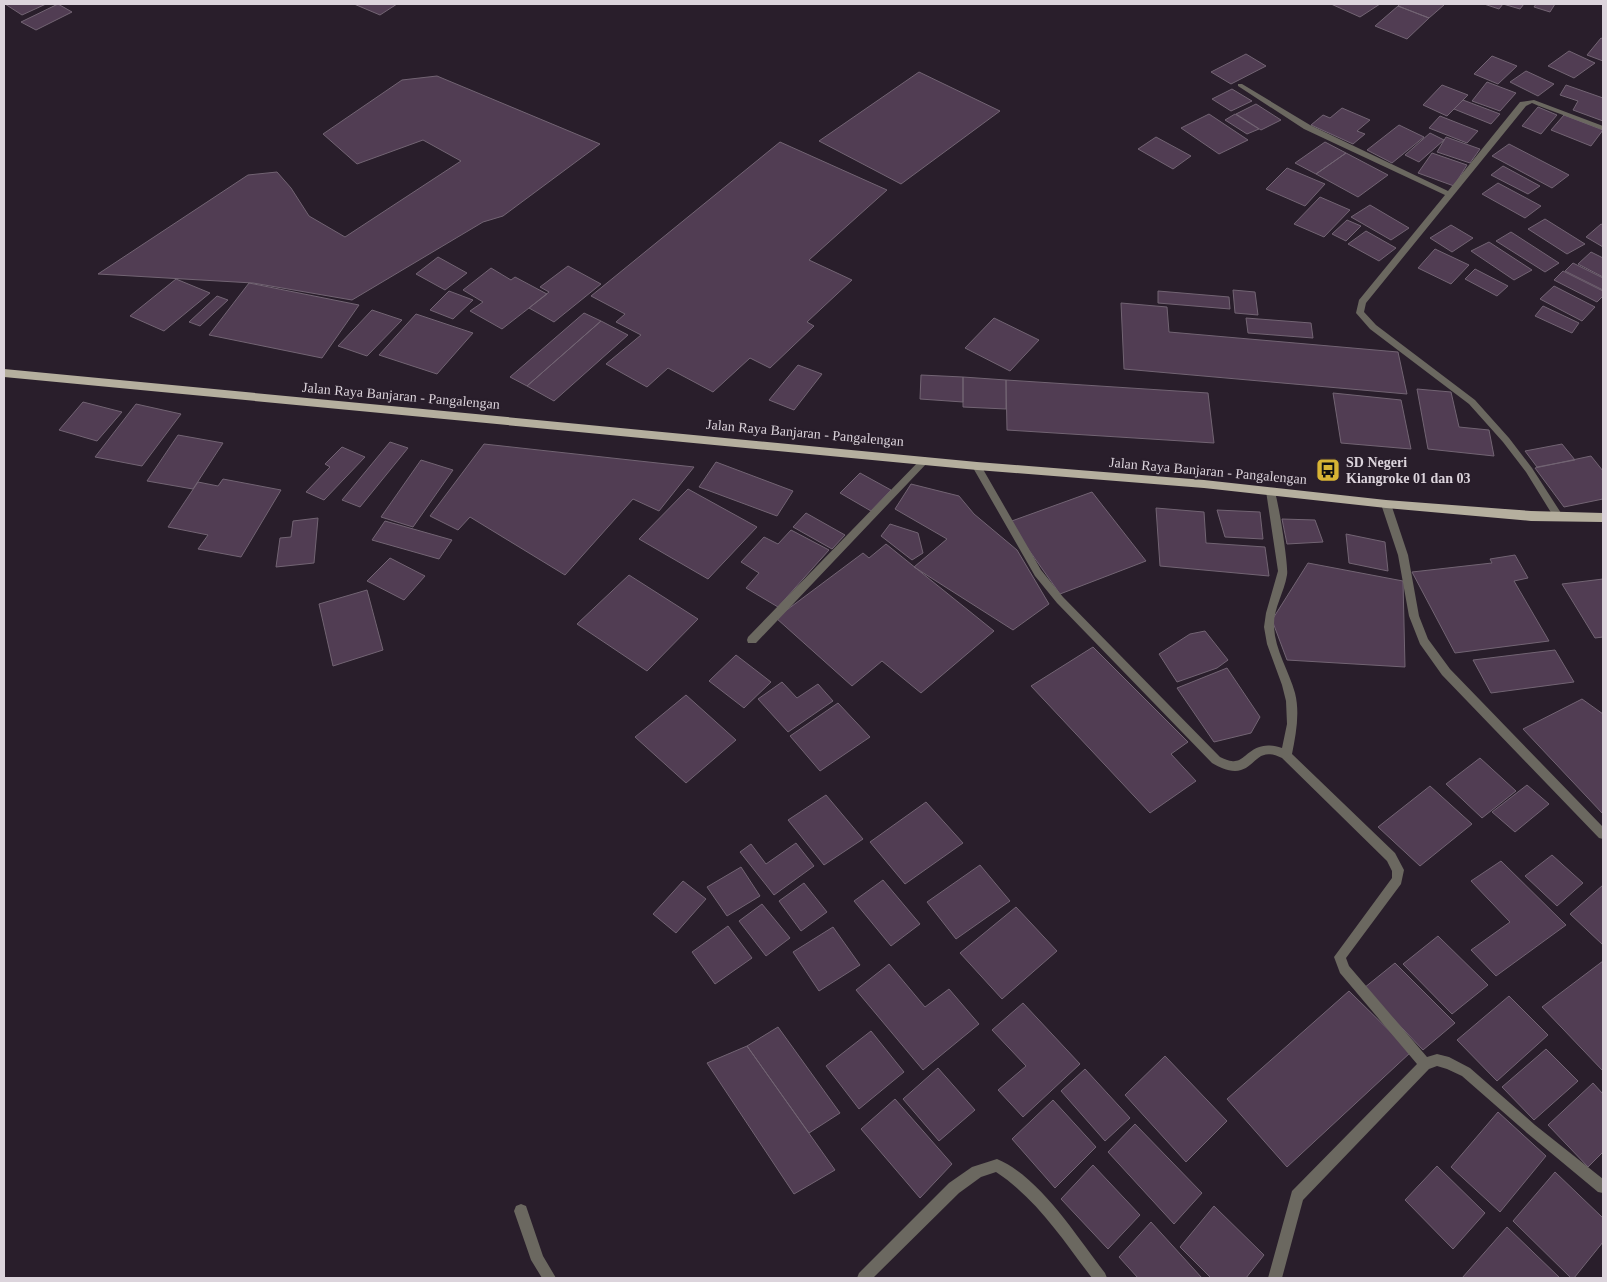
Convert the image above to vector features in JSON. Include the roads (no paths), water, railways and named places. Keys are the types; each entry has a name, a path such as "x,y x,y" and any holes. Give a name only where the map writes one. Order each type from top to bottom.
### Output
{"main road":[{"name":"Jalan Raya Banjaran - Pangalengan","path":"4,373 977,466 1271,491 1386,504 1603,518"}],"street":[{"path":"1240,85 1307,127 1450,195"},
{"path":"1558,516 1529,470 1478,408 1373,327 1360,313 1362,302 1523,104 1532,101 1542,104 1603,128"},
{"path":"752,640 925,460"},
{"path":"977,466 1038,573 1060,600 1216,760 1226,766 1239,766 1265,749 1276,750 1286,754 1391,857 1398,870 1397,880 1340,957 1344,969 1425,1064"},
{"path":"1271,491 1282,581 1270,613 1269,627 1290,693 1292,727 1286,754"},
{"path":"1386,504 1403,555 1414,616 1424,641 1446,672 1603,834"},
{"path":"1275,1278 1297,1196 1425,1064 1437,1060 1449,1062 1466,1072 1531,1129 1603,1187"},
{"path":"864,1278 954,1188 977,1172 997,1165 1015,1175 1034,1193 1100,1278"},
{"path":"521,1211 538,1260 549,1278"}],"place":[{"name":"SD Negeri Kiangroke 01 dan 03","path":"1328,470"}]}
